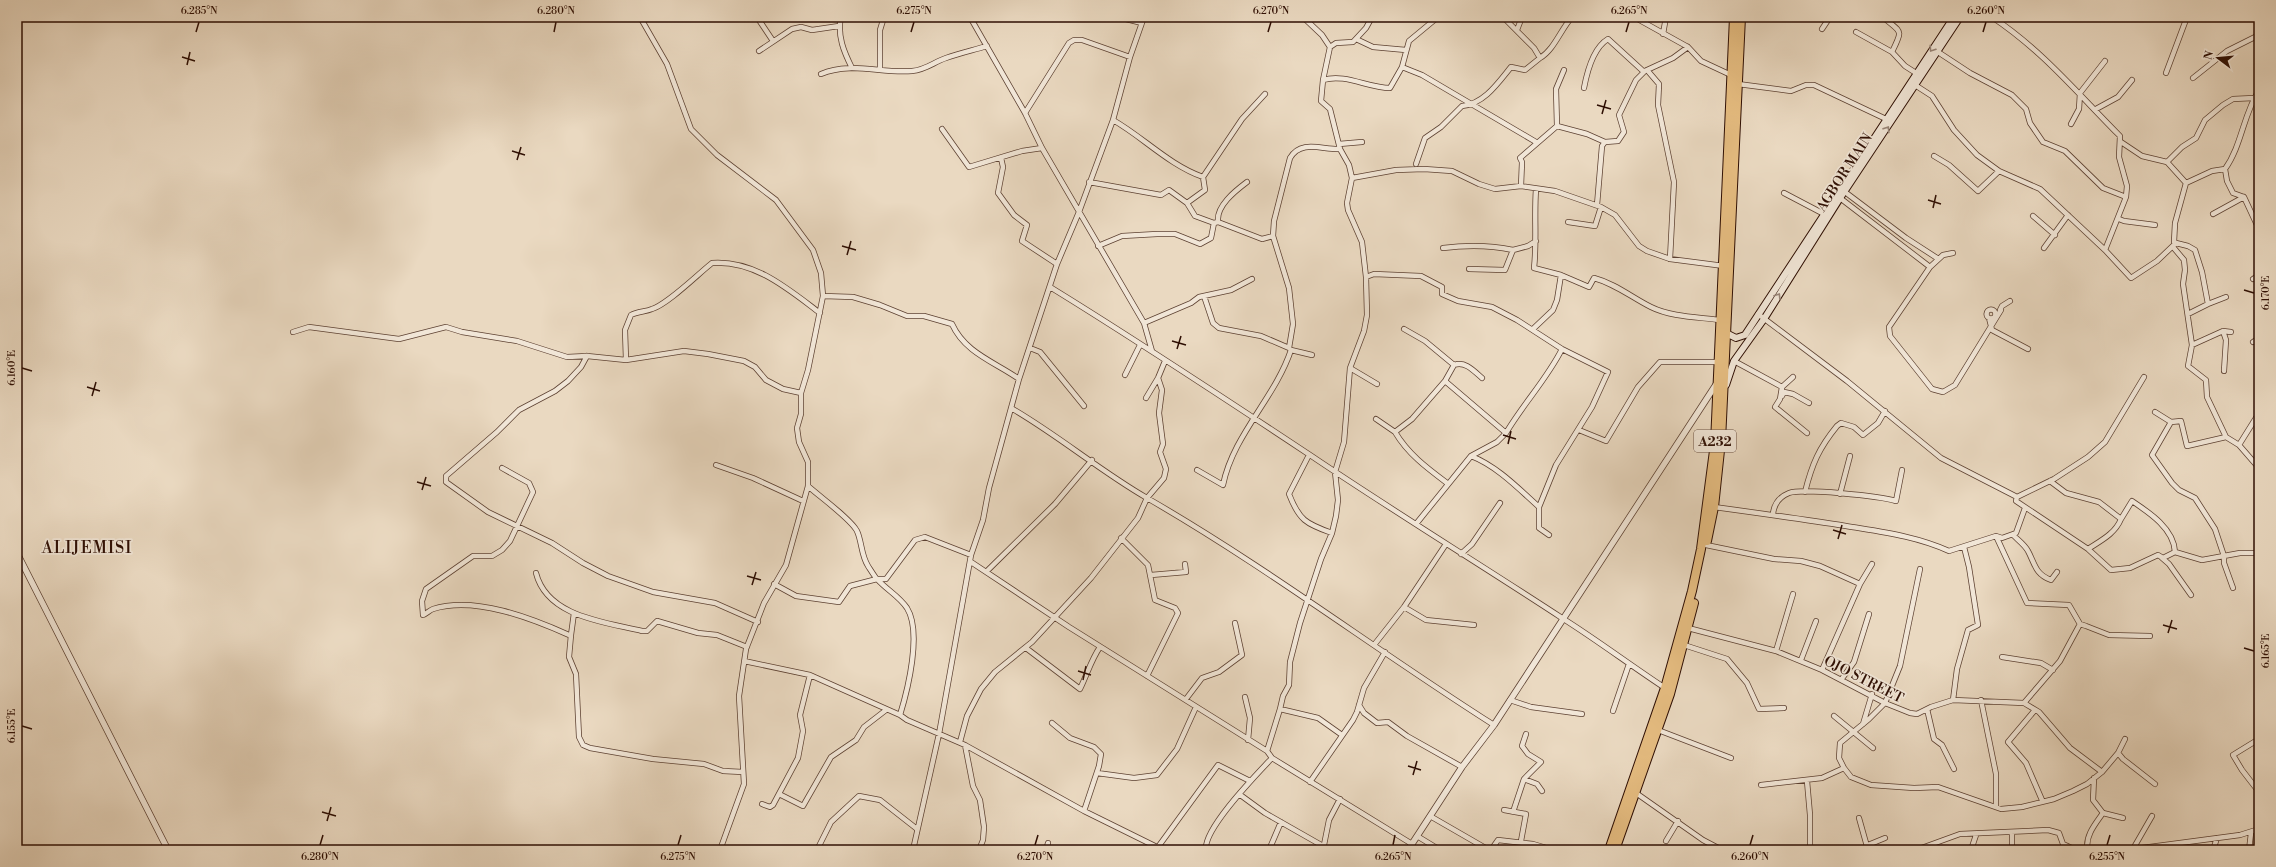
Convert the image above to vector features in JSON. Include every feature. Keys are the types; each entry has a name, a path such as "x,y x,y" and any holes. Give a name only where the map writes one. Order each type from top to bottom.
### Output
{"highway":[{"name":"A232","path":"1615,850 1636,793 1644,758 1692,591 1701,549 1715,443 1734,17"},
{"name":"A232","path":"1609,850 1644,758 1658,730 1684,645 1714,508 1724,390 1741,17"}],"main road":[{"name":"AGBOR MAIN","path":"1747,338 1758,314 1954,17"},
{"name":"AGBOR MAIN","path":"1747,338 1764,319 1840,198 1960,17"},
{"path":"1724,390 1734,361 1747,338 1736,338 1726,333"}],"street":[{"path":"640,17 667,64 691,130 717,155 776,200 813,250 821,273 823,296 808,370 800,393 801,414 797,428 799,442 808,462 808,486 802,501 786,565 764,603 758,622 747,647 740,696 744,784 720,850"},
{"path":"757,17 773,41"},
{"path":"840,17 839,26 843,49 852,68"},
{"path":"880,69 880,35 884,17"},
{"path":"970,17 1025,113 1042,148 1144,323 1152,351"},
{"path":"1118,17 1142,23"},
{"path":"913,850 939,734 971,562 971,555 983,520 988,488 1019,379 1057,264 1079,212 1113,120 1130,57 1144,17"},
{"path":"1303,17 1322,36 1330,47"},
{"path":"1267,751 1283,696 1290,685 1290,662 1308,600 1323,552 1332,533 1338,500 1335,472 1344,442 1350,368 1364,331 1367,315 1366,277 1362,242 1348,210 1352,178 1349,165 1340,149 1330,109 1321,101 1323,80 1330,47 1336,43 1353,42 1366,28 1372,17"},
{"path":"1323,80 1338,77 1378,88 1390,88 1402,67 1409,41 1438,17"},
{"path":"1503,17 1534,48 1540,58"},
{"path":"1517,30 1522,17"},
{"path":"1416,164 1425,138 1441,127 1462,106 1472,105 1494,88 1511,67 1524,70 1540,58 1549,50 1564,26 1572,17"},
{"path":"1634,17 1688,47 1701,61 1731,76"},
{"path":"1663,34 1666,17"},
{"path":"1822,29 1830,17"},
{"path":"1883,17 1899,29 1900,34 1892,52"},
{"path":"1992,17 2018,36 2080,93 2120,136 2121,142 2119,157 2127,186 2126,197 2119,219 2105,250"},
{"path":"2166,73 2187,17"},
{"path":"759,51 792,29 800,27 812,30 839,26"},
{"path":"1856,32 1892,52 1905,66 1916,73"},
{"path":"2193,78 2227,51 2258,34 2259,49"},
{"path":"1356,38 1373,47 1406,50"},
{"path":"1584,88 1587,72 1593,58 1604,42 1608,39 1660,84 1658,105 1674,182 1670,259"},
{"path":"1025,113 1069,43 1074,40 1082,40 1130,57"},
{"path":"821,74 829,70 852,68 912,72 927,68 945,58 987,46"},
{"path":"1557,126 1587,134 1605,142 1618,141 1624,132 1619,115 1636,80 1645,71 1673,58 1688,47"},
{"path":"1938,52 1970,73 2012,95 2026,109 2030,123 2043,142 2065,151 2103,188 2126,197"},
{"path":"2071,124 2079,109 2080,93 2105,61"},
{"path":"1402,67 1422,75 1536,142"},
{"path":"1557,126 1556,89 1564,70"},
{"path":"2096,109 2118,97 2132,80"},
{"path":"1738,84 1791,91 1806,85 1814,85 1886,119"},
{"path":"1915,85 1932,96 1954,130 1977,155 1999,171 2040,189 2105,250 2131,278 2175,245 2188,246 2195,250 2202,272 2208,304"},
{"path":"2259,90 2245,119 2234,157 2225,170 2227,181 2233,193 2244,197 2258,224 2259,237"},
{"path":"1187,203 1205,190 1203,177 1242,119 1265,94"},
{"path":"2167,162 2182,146 2196,138 2206,120 2222,106 2233,99 2254,98"},
{"path":"1113,120 1131,130 1154,149 1203,177"},
{"path":"1521,186 1522,162 1520,158 1536,142 1557,126"},
{"path":"942,129 969,167 1022,151 1042,148"},
{"path":"1339,144 1362,142"},
{"path":"1568,222 1595,226 1599,206 1602,146 1605,142"},
{"path":"2121,142 2142,156 2167,162 2186,183"},
{"path":"1198,470 1223,485 1230,459 1286,363 1290,349 1292,324 1289,288 1272,236 1277,209 1293,154 1305,146 1340,149"},
{"path":"1934,156 1949,165 1978,191 1999,171"},
{"path":"1001,158 1003,167 998,193 1014,215 1027,225 1022,241 1057,264"},
{"path":"1352,178 1396,170 1424,169 1452,171 1479,184 1495,189 1521,186 1555,191 1599,206 1615,215 1640,246 1647,251 1670,259 1724,266"},
{"path":"2186,183 2212,172 2225,170"},
{"path":"1089,182 1161,195 1169,190 1187,203 1195,216 1262,239 1272,236"},
{"path":"1098,246 1122,236 1157,234 1176,234 1200,244 1211,238 1217,218 1225,202 1247,182"},
{"path":"2186,183 2175,223 2174,242 2184,260 2183,284 2192,345 2188,366 2206,380 2207,397 2226,437 2239,445 2259,468"},
{"path":"1536,189 1534,220 1536,241 1534,268 1561,275 1589,287 1594,278 1604,281 1625,290 1651,307 1667,312 1720,320"},
{"path":"1845,192 1870,213 1937,258"},
{"path":"1784,193 1824,214"},
{"path":"2213,214 2244,197"},
{"path":"1840,198 1930,267"},
{"path":"2044,248 2055,235 2068,215"},
{"path":"2033,216 2055,235"},
{"path":"2119,219 2131,223 2155,225"},
{"path":"1443,248 1460,246 1499,247 1513,250 1528,246 1536,241"},
{"path":"1469,269 1505,270 1513,250"},
{"path":"1953,253 1937,258 1890,324 1889,332 1932,389 1943,392 1955,385 2002,306 2010,301"},
{"path":"626,360 625,330 631,315 639,311 652,309 665,301 712,263 722,262 764,274 820,313"},
{"path":"1366,277 1374,274 1421,276 1442,287 1442,294 1458,301 1492,307 1533,329 1562,349 1608,372 1604,384 1579,430 1570,441 1556,465 1539,507 1539,528 1548,535"},
{"path":"1533,329 1553,310 1558,300 1561,275"},
{"path":"2253,279 2259,275"},
{"path":"1144,323 1204,296 1231,290 1252,279"},
{"path":"1050,287 1112,324 1140,345 1152,351 1255,418 1461,554 1563,618 1665,688"},
{"path":"823,296 853,297 880,304 907,316 924,316 952,324 963,342 978,355 1019,379"},
{"path":"1204,296 1213,323 1219,328 1261,336 1290,349 1312,355"},
{"path":"2188,314 2226,297"},
{"path":"1990,328 1989,318 1995,316 1994,311 2001,310"},
{"path":"1758,314 1812,353 1941,458 2017,497"},
{"path":"293,332 309,327 399,339 446,327 462,332 516,341 567,357 588,356 626,360 684,351 744,361 755,367 766,380 783,388 800,393"},
{"path":"1990,328 2028,350"},
{"path":"1404,329 1425,341 1454,365"},
{"path":"2192,345 2223,331 2231,332"},
{"path":"2223,331 2226,340 2224,371"},
{"path":"2253,342 2259,338"},
{"path":"1125,375 1140,345"},
{"path":"1030,348 1040,352 1084,406"},
{"path":"1416,524 1447,483 1471,456 1497,442 1506,433 1542,378 1554,366 1562,349"},
{"path":"588,356 581,367 568,381 519,410 497,432 446,476 446,482 488,512 552,543 583,563 608,576 653,592 714,603 758,622"},
{"path":"1146,398 1158,378 1165,360"},
{"path":"1734,361 1782,387"},
{"path":"1579,430 1606,441 1638,387 1660,362 1719,362"},
{"path":"1395,432 1412,419 1445,381 1454,365 1460,363 1470,368 1482,378"},
{"path":"1350,368 1377,384"},
{"path":"1780,399 1782,387 1793,377"},
{"path":"2017,497 2050,481 2088,457 2105,442 2144,377"},
{"path":"960,742 966,716 981,689 995,672 1026,648 1091,578 1138,518 1147,498 1164,478 1166,469 1160,452 1163,444 1159,413 1162,390 1158,378"},
{"path":"1445,381 1506,433"},
{"path":"1408,850 1462,767 1494,725 1718,382"},
{"path":"1807,433 1775,407 1784,392 1793,394 1809,403"},
{"path":"1011,408 1053,433 1147,498 1218,540 1385,652 1435,688 1494,725"},
{"path":"1805,492 1811,466 1821,448 1837,426 1841,423 1854,427 1863,436 1878,423 1885,411"},
{"path":"2155,412 2171,422 2181,421 2187,446 2226,437"},
{"path":"2239,445 2259,413"},
{"path":"1376,419 1395,432 1403,445 1414,456 1447,483"},
{"path":"2171,422 2152,455 2154,460 2172,483 2179,490 2195,498 2215,529 2224,556 2224,564 2233,588"},
{"path":"1480,460 1482,450"},
{"path":"1309,455 1289,494 1294,508 1309,525 1332,533"},
{"path":"1471,456 1480,460 1539,507"},
{"path":"1840,494 1850,456"},
{"path":"986,572 1055,504 1092,460"},
{"path":"716,464 753,478 802,501"},
{"path":"502,468 519,477 532,487 532,498 515,526 510,541 502,550 492,556 473,556 426,589 422,601 423,615 432,609 445,607 487,607 527,618 571,635"},
{"path":"1773,514 1778,499 1790,493 1805,492 1840,494 1896,501 1902,470"},
{"path":"2050,481 2066,493 2099,502 2121,520"},
{"path":"808,486 851,522 857,530 863,557 875,573 877,579 906,606 913,625 911,676 900,715"},
{"path":"2017,497 2016,501 2025,508 2088,549 2111,570 2130,568 2158,555"},
{"path":"2088,549 2106,537 2118,526 2132,501 2162,524 2175,543 2176,552"},
{"path":"1461,554 1472,544 1500,503"},
{"path":"1714,508 1773,514 1892,533 1926,540 1949,551 1996,536 2002,538 2016,533 2022,522 2025,508"},
{"path":"2013,534 2028,551 2031,560 2041,574 2051,580 2057,572"},
{"path":"1996,536 2027,603 2069,605 2080,624 2109,635 2150,636"},
{"path":"774,584 796,596 838,602 850,586 877,579 886,579 915,540 919,538 925,538 971,555"},
{"path":"1121,538 1145,561 1151,575 1150,581 1155,600 1175,608 1178,613 1147,676"},
{"path":"1374,645 1404,607 1446,544"},
{"path":"1706,545 1774,559 1801,561 1820,566 1860,584"},
{"path":"1954,700 1957,669 1968,630 1978,625 1969,567 1964,547"},
{"path":"2158,555 2163,558 2176,552 2202,560 2240,552 2259,553"},
{"path":"17,553 168,850"},
{"path":"2158,555 2169,564 2191,595"},
{"path":"971,562 1100,647 1186,699 1196,707 1267,751 1272,758 1412,844"},
{"path":"1151,575 1186,572 1185,564"},
{"path":"1822,670 1860,584 1872,564"},
{"path":"1920,569 1900,666 1885,703 1840,743 1839,758 1844,768 1851,776 1872,785 1914,788 1938,787 2001,809 2022,807 2042,800 2054,799 2073,791 2094,778 2102,772 2118,753 2125,739"},
{"path":"536,573 538,580 550,596 574,613 642,631 647,631 657,621 698,633 717,635 747,647"},
{"path":"1776,651 1793,594"},
{"path":"1404,607 1426,620 1474,625"},
{"path":"574,613 571,635 572,643 569,657 576,674 579,737 583,744 653,759 704,764 722,771 743,772"},
{"path":"1841,680 1854,662 1869,614"},
{"path":"1801,660 1816,622"},
{"path":"1186,699 1202,678 1219,672 1242,655 1235,623"},
{"path":"2024,703 2060,661 2080,624"},
{"name":"OJO STREET","path":"1688,628 1776,651 1801,660 1872,694 1885,703 1910,713 1917,714 1927,708 1954,700 2024,703 2035,710 2070,748 2102,772"},
{"path":"1684,645 1727,659 1747,683 1758,709 1784,708"},
{"path":"1026,648 1080,689 1089,672 1092,659 1100,647"},
{"path":"1310,782 1357,712 1364,688 1385,652"},
{"path":"2002,657 2041,663 2052,670"},
{"path":"744,661 794,674 810,675 900,715 907,720 960,742 1084,811 1160,849 1218,765 1250,781"},
{"path":"1613,711 1629,664"},
{"path":"762,804 770,807 779,794 798,758 803,731 800,715 810,675"},
{"path":"1862,724 1872,694"},
{"path":"1245,697 1250,718 1248,740"},
{"path":"1510,700 1531,707 1582,714"},
{"path":"1980,700 1996,774 1996,807"},
{"path":"1360,705 1364,713 1377,723 1388,722 1407,736 1462,767"},
{"path":"1097,773 1134,778 1157,775 1177,749 1196,707"},
{"path":"1280,708 1318,718 1342,735"},
{"path":"1927,708 1934,739 1942,745 1954,769"},
{"path":"779,794 802,806 831,757 856,740 864,727 886,710"},
{"path":"2035,710 2008,742 2026,763 2042,800"},
{"path":"1834,716 1874,748"},
{"path":"1052,723 1070,738 1094,747 1101,754 1097,773 1084,811"},
{"path":"1658,730 1731,758"},
{"path":"1513,812 1524,779 1541,762 1524,750 1522,746 1526,734"},
{"path":"2259,739 2233,755 2259,792"},
{"path":"965,745 971,775 980,800 984,828 981,849"},
{"path":"2118,753 2123,759 2155,784"},
{"path":"1206,850 1205,845 1210,833 1239,794 1272,758"},
{"path":"1761,785 1807,781 1822,778 1844,768"},
{"path":"2094,778 2093,800 2103,812 2123,818"},
{"path":"1524,779 1537,784 1542,791"},
{"path":"1807,781 1810,815 1810,850"},
{"path":"1636,793 1703,840 1722,850"},
{"path":"1239,794 1323,848 1328,820 1340,799"},
{"path":"817,850 831,822 859,796 880,800 917,829"},
{"path":"1504,810 1526,814 1521,841"},
{"path":"2088,850 2086,845 2091,829 2103,812"},
{"path":"1430,816 1490,850 1498,840 1521,841 1553,850"},
{"path":"2133,849 2152,816"},
{"path":"1859,818 1868,848 1885,838"},
{"path":"1666,841 1678,821"},
{"path":"1270,850 1281,822"},
{"path":"2127,850 2251,833 2259,829"},
{"path":"1916,850 1960,834 1976,835 2048,830 2059,833 2063,844 2062,850"},
{"path":"2012,832 2012,850"},
{"path":"2249,850 2251,833"},
{"path":"1971,850 1976,835"},
{"path":"1418,836 1440,850"},
{"path":"2213,850 2217,838"},
{"path":"1046,850 1048,843"},
{"path":"1530,850 1533,844"},
{"path":"2063,844 2076,850"}],"district":[{"name":"ALIJEMISI","path":"87,547"}]}
